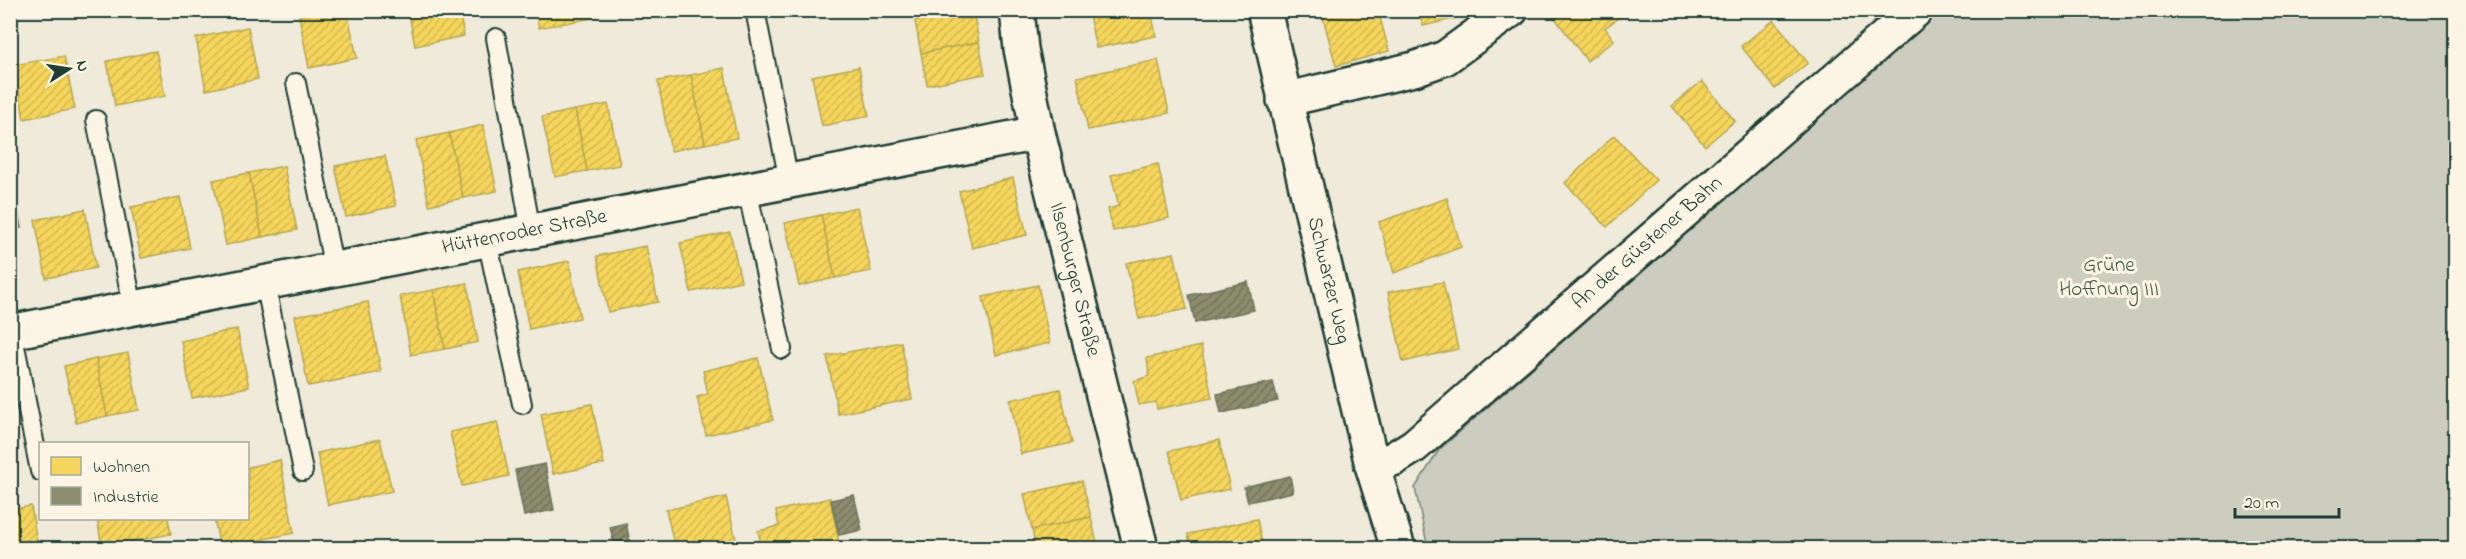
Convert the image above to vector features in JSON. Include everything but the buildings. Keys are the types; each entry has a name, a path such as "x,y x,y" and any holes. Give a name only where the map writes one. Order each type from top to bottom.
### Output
{"street":[{"name":"Ilsenburger Straße","path":"1017,10 1021,49 1038,133 1141,549"},
{"name":"Schwarzer Weg","path":"1263,10 1372,465 1398,549"},
{"path":"1284,100 1414,69 1445,58 1511,10"},
{"name":"An der Güstener Bahn","path":"1372,465 1393,459 1414,447 1916,10"},
{"name":"Hüttenroder Straße","path":"11,332 1038,133"}],"lane":[{"path":"755,10 789,181"},
{"path":"496,38 531,231"},
{"path":"296,83 334,269"},
{"path":"96,120 133,308"},
{"path":"747,189 782,349"},
{"path":"487,239 522,404"},
{"path":"265,282 303,471"},
{"path":"11,332 39,466"}],"green space":[{"name":"Grüne Hoffnung III","path":"1941,10 2455,11 2455,548 1428,548 1415,488 1439,450"}]}
